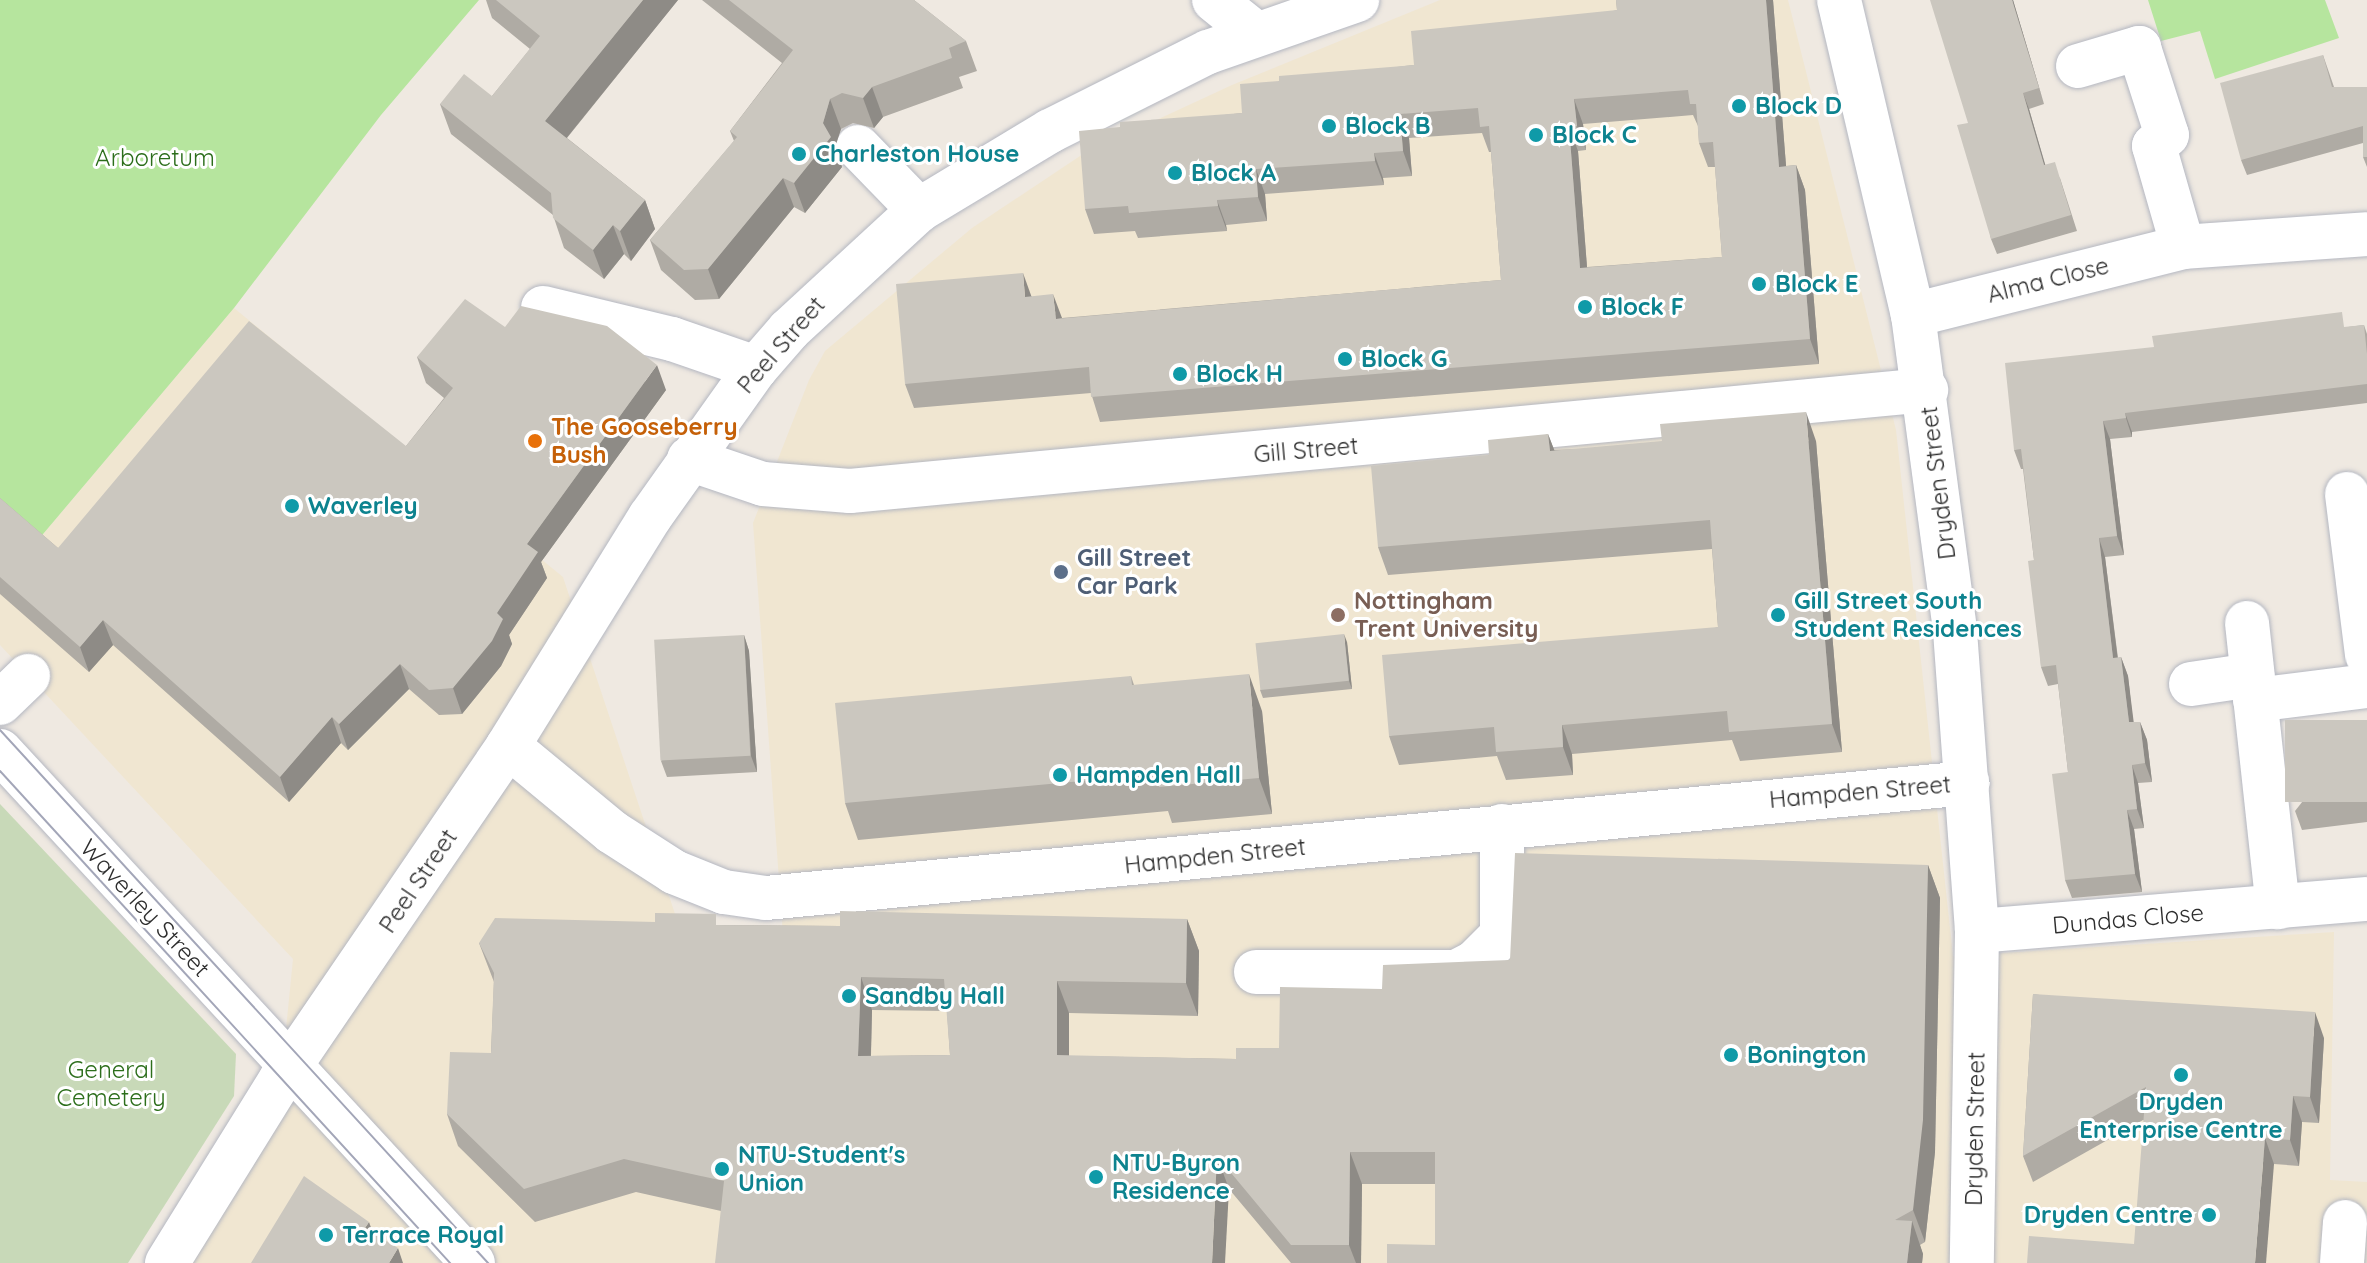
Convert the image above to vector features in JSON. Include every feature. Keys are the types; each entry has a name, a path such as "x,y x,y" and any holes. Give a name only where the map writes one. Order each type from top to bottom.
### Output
{"street":[{"path":"1214,0 1255,33"},
{"name":"Peel Street","path":"167,1263 290,1066 508,746 689,459 756,368 825,293 919,210 1050,131 1255,33 1357,0"},
{"name":"Dryden Street","path":"1839,0 1913,315 1926,390 1968,783 1977,931 1972,1263"},
{"path":"2078,66 2139,48 2167,135 2154,146 2183,247"},
{"path":"858,147 919,210"},
{"name":"Alma Close","path":"1913,315 2183,247 2367,234"},
{"path":"543,308 672,339 756,368"},
{"name":"Gill Street","path":"689,459 763,484 850,491 1926,390"},
{"path":"2347,494 2367,655"},
{"path":"2247,623 2278,907"},
{"path":"2191,684 2254,688 2367,686"},
{"name":"Hampden Street","path":"508,746 612,832 674,872 724,892 766,898 1968,783"},
{"name":"Waverley Street","path":"0,751 290,1066 457,1257"},
{"path":"1256,972 1456,972 1474,963 1502,935 1502,826"},
{"name":"Dundas Close","path":"1977,931 2367,899"}],"shaded area":[{"name":"Nottingham Trent University","path":"1440,0 1788,0 1896,430 1953,956 2334,932 2330,1180 2367,1182 2367,1263 164,1263 281,1079 293,959 0,645 0,585 234,308 563,577 681,932 783,935 753,523 809,380 825,351 972,228 1083,154 1232,85"}],"green space":[{"name":"Arboretum","path":"0,0 479,0 381,115 234,308 0,585"},
{"path":"2148,0 2325,0 2339,38 2215,79 2200,31 2161,41"},
{"name":"General Cemetery","path":"0,804 236,1054 234,1096 128,1263 0,1263"}],"building":[{"path":"496,0 643,0 545,121 645,200 620,231 613,225 593,250 553,218 551,193 440,104 464,74 492,96 540,36"},
{"path":"729,0 914,0 966,41 949,48 952,58 872,87 863,98 842,93 830,99 823,123 831,137 794,183 783,178 708,269 684,270 650,240 737,137 730,131 793,50"},
{"path":"1616,0 1766,0 1779,167 1796,165 1810,339 1091,397 1089,367 905,384 896,284 1023,273 1025,297 1053,294 1056,319 1501,280 1489,126 1480,127 1478,108 1400,114 1403,151 1374,153 1375,161 1256,169 1258,197 1217,200 1218,206 1129,213 1128,206 1085,209 1079,131 1120,127 1120,122 1242,113 1240,84 1279,81 1279,76 1414,65 1411,31 1617,10","holes":["1688,90 1690,104 1696,104 1699,143 1713,142 1722,257 1580,268 1569,126 1577,126 1574,99"]},
{"path":"1930,0 2012,0 2039,88 2023,93 2044,165 2055,162 2071,215 1991,239 1957,125 1968,123"},
{"path":"2323,55 2332,87 2367,87 2367,157 2363,157 2363,126 2241,160 2220,83"},
{"name":"Waverley","path":"465,299 505,327 521,306 607,326 657,365 527,544 538,552 497,613 503,619 492,641 453,688 429,690 400,664 339,724 332,717 280,777 103,620 80,647 0,577 0,498 58,548 249,321 406,446 453,388 417,357"},
{"path":"2342,312 2344,327 2364,325 2367,384 2125,413 2126,418 2103,421 2117,536 2099,538 2113,658 2121,657 2129,722 2140,722 2145,763 2132,765 2137,809 2127,810 2135,874 2065,880 2052,774 2068,772 2056,665 2041,667 2028,561 2034,560 2029,515 2021,449 2014,450 2005,363 2154,347 2152,336"},
{"name":"Gill Street South Student Residences","path":"1806,412 1832,724 1729,732 1727,711 1562,725 1563,747 1496,752 1494,727 1389,736 1382,655 1718,627 1710,520 1378,547 1371,466 1489,455 1488,440 1548,434 1550,451 1662,441 1660,424"},
{"path":"1344,634 1349,681 1260,690 1255,643"},
{"path":"744,635 750,756 660,761 654,640"},
{"name":"Hampden Hall","path":"1249,674 1259,778 1159,787 1157,774 845,803 835,703 1131,676 1132,685"},
{"path":"2285,720 2367,720 2367,802 2285,802"},
{"path":"1515,853 1928,865 1923,1120 1913,1210 1895,1220 1912,1221 1907,1263 1387,1263 1387,1244 1435,1245 1435,1152 1350,1152 1349,1245 1291,1245 1217,1156 1212,1263 715,1263 724,1181 624,1159 524,1189 447,1114 450,1052 491,1053 494,973 479,943 495,918 655,922 655,913 716,914 716,925 840,926 840,911 1187,919 1186,983 1057,981 1057,1055 1236,1059 1236,1048 1279,1048 1280,987 1382,989 1383,965 1510,960","holes":["861,977 944,979 950,1055 858,1056"]},
{"path":"2033,994 2315,1012 2310,1097 2293,1096 2290,1140 2265,1138 2255,1263 2027,1263 2029,1236 2134,1244 2146,1087 2023,1156"},
{"path":"304,1176 369,1222 365,1228 398,1248 389,1263 251,1263"}],"tram line":[{"path":"0,730 488,1263"},
{"path":"0,771 450,1263"}],"place":[{"name":"Block D","path":"1739,106"},
{"name":"Block B","path":"1329,126"},
{"name":"Block C","path":"1536,135"},
{"name":"Charleston House","path":"799,154"},
{"name":"Block A","path":"1175,173"},
{"name":"Block E","path":"1759,284"},
{"name":"Block F","path":"1585,307"},
{"name":"Block G","path":"1345,359"},
{"name":"Block H","path":"1180,374"},
{"name":"The Gooseberry Bush","path":"535,441"},
{"name":"Waverley","path":"292,506"},
{"name":"Gill Street Car Park","path":"1061,572"},
{"name":"Nottingham Trent University","path":"1338,615"},
{"name":"Gill Street South Student Residences","path":"1778,615"},
{"name":"Hampden Hall","path":"1060,775"},
{"name":"Sandby Hall","path":"849,996"},
{"name":"Bonington","path":"1731,1055"},
{"name":"Dryden Enterprise Centre","path":"2181,1075"},
{"name":"NTU-Student's Union","path":"722,1169"},
{"name":"NTU-Byron Residence","path":"1096,1177"},
{"name":"Dryden Centre","path":"2209,1215"},
{"name":"Terrace Royal","path":"326,1235"}]}
